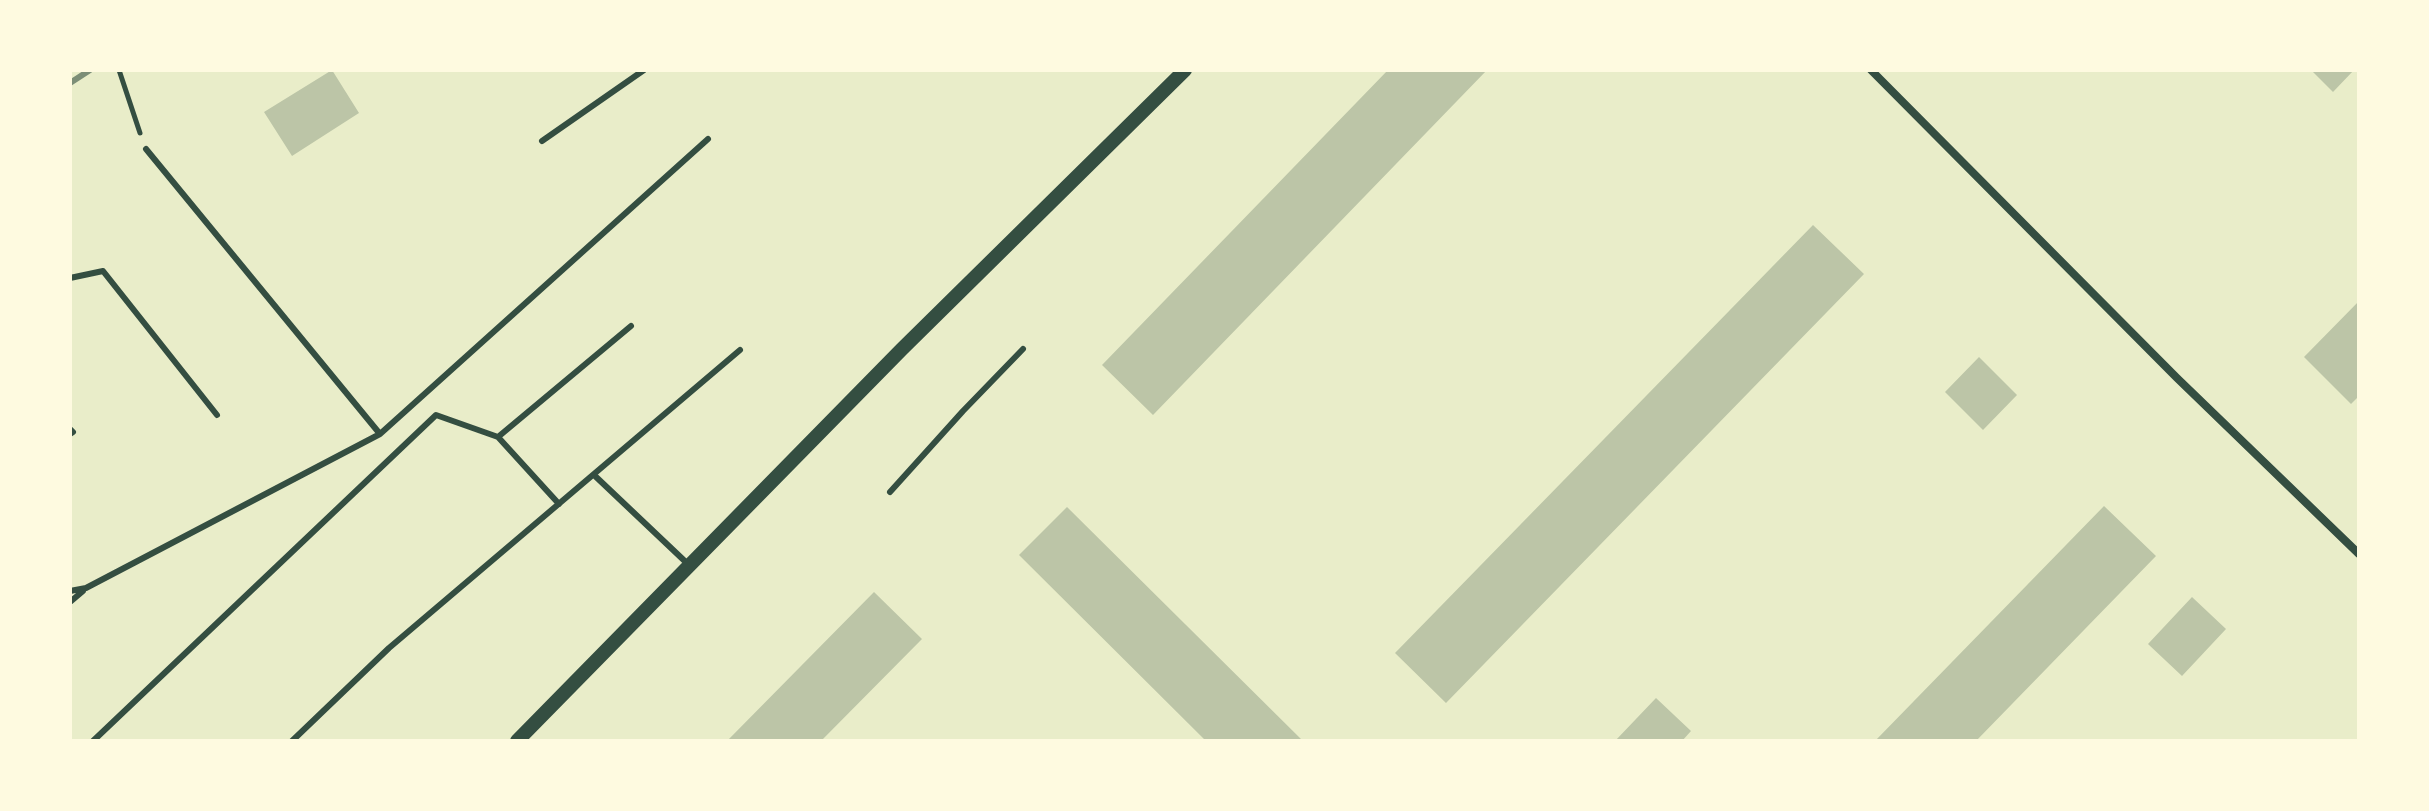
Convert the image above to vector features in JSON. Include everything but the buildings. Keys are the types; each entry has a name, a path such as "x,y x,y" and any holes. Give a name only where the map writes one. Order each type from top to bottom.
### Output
{"street":[{"path":"517,741 902,349 1185,70"},
{"path":"1871,70 2177,378 2359,554"}],"lane":[{"path":"542,141 644,70"},
{"path":"70,602 86,588 380,434 708,139"},
{"path":"146,149 380,434"},
{"path":"70,278 103,271 217,415"},
{"path":"498,437 631,326"},
{"path":"890,492 1023,349"},
{"path":"292,741 389,648 740,350"},
{"path":"93,741 436,415 498,437 559,504"},
{"path":"594,475 690,566"},
{"path":"70,591 86,588"}],"path":[{"path":"119,70 146,149"}],"railway":[{"path":"70,83 90,70"}]}
